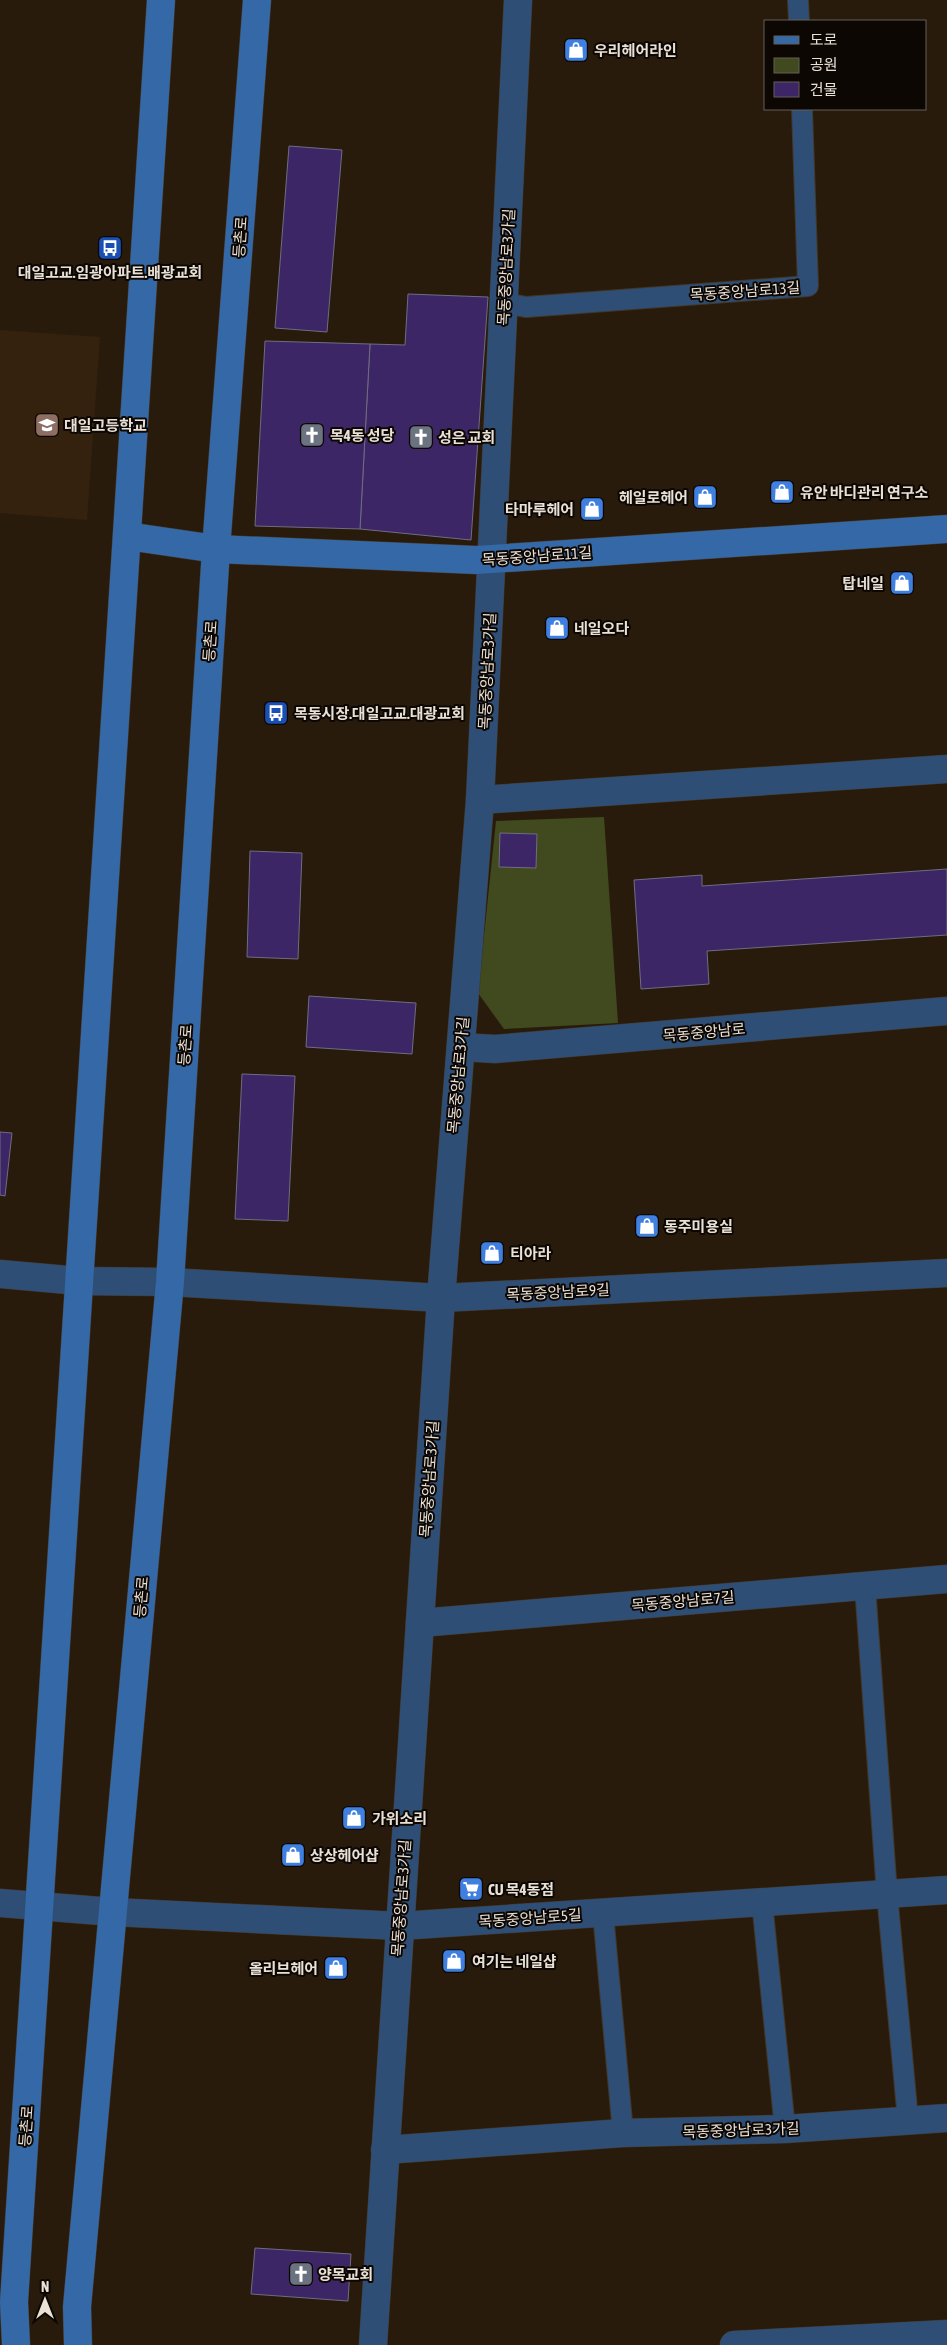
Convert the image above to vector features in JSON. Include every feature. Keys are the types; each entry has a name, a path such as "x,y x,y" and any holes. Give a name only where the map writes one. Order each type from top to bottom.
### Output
{"main road":[{"name":"등촌로","path":"16,2345 14,2302 161,0"},
{"name":"등촌로","path":"78,2345 77,2307 170,1282 216,549 257,0"},
{"name":"목동중앙남로11길","path":"127,536 216,549 476,560 947,530"}],"street":[{"name":"목동중앙남로3가길","path":"373,2345 441,1298 480,800 493,558 518,0"},
{"path":"480,800 947,769"},
{"name":"목동중앙남로","path":"461,1047 495,1050 947,1011"},
{"name":"목동중앙남로9길","path":"170,1282 441,1298 947,1273"},
{"path":"0,1274 79,1281 170,1282"},
{"name":"목동중앙남로7길","path":"420,1623 947,1579"},
{"name":"목동중앙남로5길","path":"113,1912 400,1926 947,1890"},
{"path":"0,1903 113,1912"},
{"name":"목동중앙남로3가길","path":"385,2150 623,2133 785,2129 947,2118"},
{"path":"734,2345 947,2334"}],"lane":[{"path":"798,0 799,20"},
{"name":"목동중앙남로13길","path":"504,303 526,306 808,286 802,110"},
{"path":"865,1586 887,1894 908,2120"},
{"path":"762,1902 785,2129"},
{"path":"603,1913 623,2133"}],"shaded area":[{"name":"대일고등학교","path":"0,330 100,337 87,520 0,513"}],"green space":[{"path":"604,817 618,1023 504,1029 478,993 496,821"}],"building":[{"path":"289,146 342,150 327,332 275,328"},
{"name":"성은 교회","path":"408,294 488,297 471,540 360,529 370,344 405,345"},
{"name":"목4동 성당","path":"265,341 370,344 360,529 255,526"},
{"path":"500,833 537,834 536,868 499,867"},
{"path":"250,851 302,853 298,959 247,957"},
{"path":"947,869 947,935 707,951 709,984 641,989 634,880 702,875 702,886"},
{"path":"309,996 416,1003 412,1054 306,1047"},
{"path":"242,1074 295,1076 288,1221 235,1219"},
{"path":"0,1132 12,1133 5,1196 0,1195"},
{"name":"양목교회","path":"255,2248 351,2254 348,2301 251,2294"}],"place":[{"name":"우리헤어라인","path":"576,50"},
{"name":"대일고교.임광아파트.배광교회","path":"110,248"},
{"name":"대일고등학교","path":"47,425"},
{"name":"목4동 성당","path":"312,435"},
{"name":"성은 교회","path":"421,437"},
{"name":"유안 바디관리 연구소","path":"782,492"},
{"name":"헤일로헤어","path":"705,497"},
{"name":"타마루헤어","path":"592,509"},
{"name":"탑네일","path":"902,583"},
{"name":"네일오다","path":"557,628"},
{"name":"목동시장.대일고교.대광교회","path":"276,713"},
{"name":"동주미용실","path":"647,1226"},
{"name":"티아라","path":"492,1253"},
{"name":"가위소리","path":"354,1818"},
{"name":"상상헤어샵","path":"293,1855"},
{"name":"CU 목4동점","path":"471,1889"},
{"name":"여기는 네일샵","path":"454,1961"},
{"name":"올리브헤어","path":"336,1968"},
{"name":"양목교회","path":"301,2274"}]}
